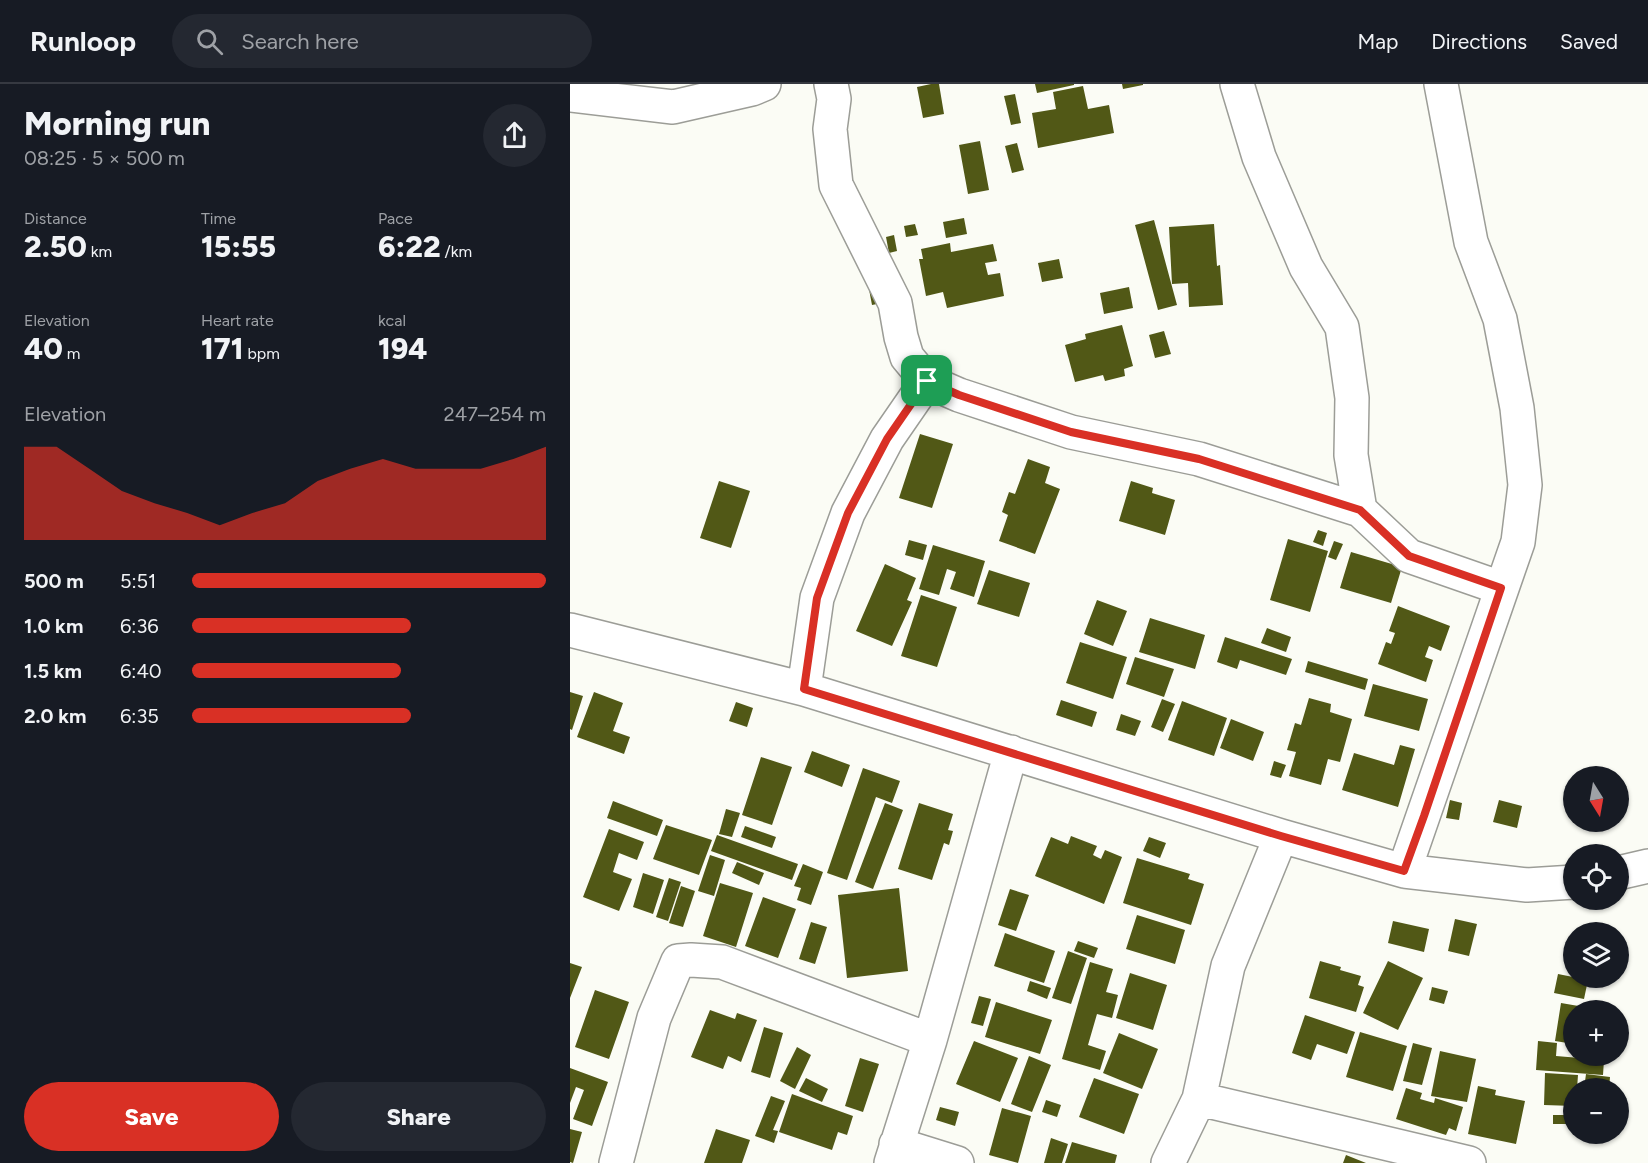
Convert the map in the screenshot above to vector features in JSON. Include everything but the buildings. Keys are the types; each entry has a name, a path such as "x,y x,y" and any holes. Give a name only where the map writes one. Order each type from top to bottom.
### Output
{"street":[{"path":"570,95 673,107 752,89 764,84"},
{"path":"831,84 834,99 830,129 836,185 895,303 901,337 908,357 927,381 959,395 1071,432 1199,459 1360,510 1409,556 1501,588"},
{"path":"1237,84 1259,158 1306,267 1342,327 1352,398 1351,455 1360,510"},
{"path":"1404,871 1518,542 1525,485 1517,408 1500,319 1471,242 1441,84"},
{"path":"804,689 817,598 848,513 887,439 927,381"},
{"path":"570,630 804,689 1281,836 1404,871 1527,885 1563,883"},
{"path":"957,1163 894,1154 930,1040 1011,752"},
{"path":"1168,1163 1199,1099 1228,966 1281,836"},
{"path":"1629,870 1648,866"},
{"path":"616,1163 654,1018 678,962 692,960 722,962 930,1040"},
{"path":"1199,1099 1469,1163"}],"route":[{"path":"927,381 959,395 1071,432 1199,459 1360,510 1409,556 1501,588 1404,871 1281,836 804,689 817,598 848,513 887,439 927,381"}]}
